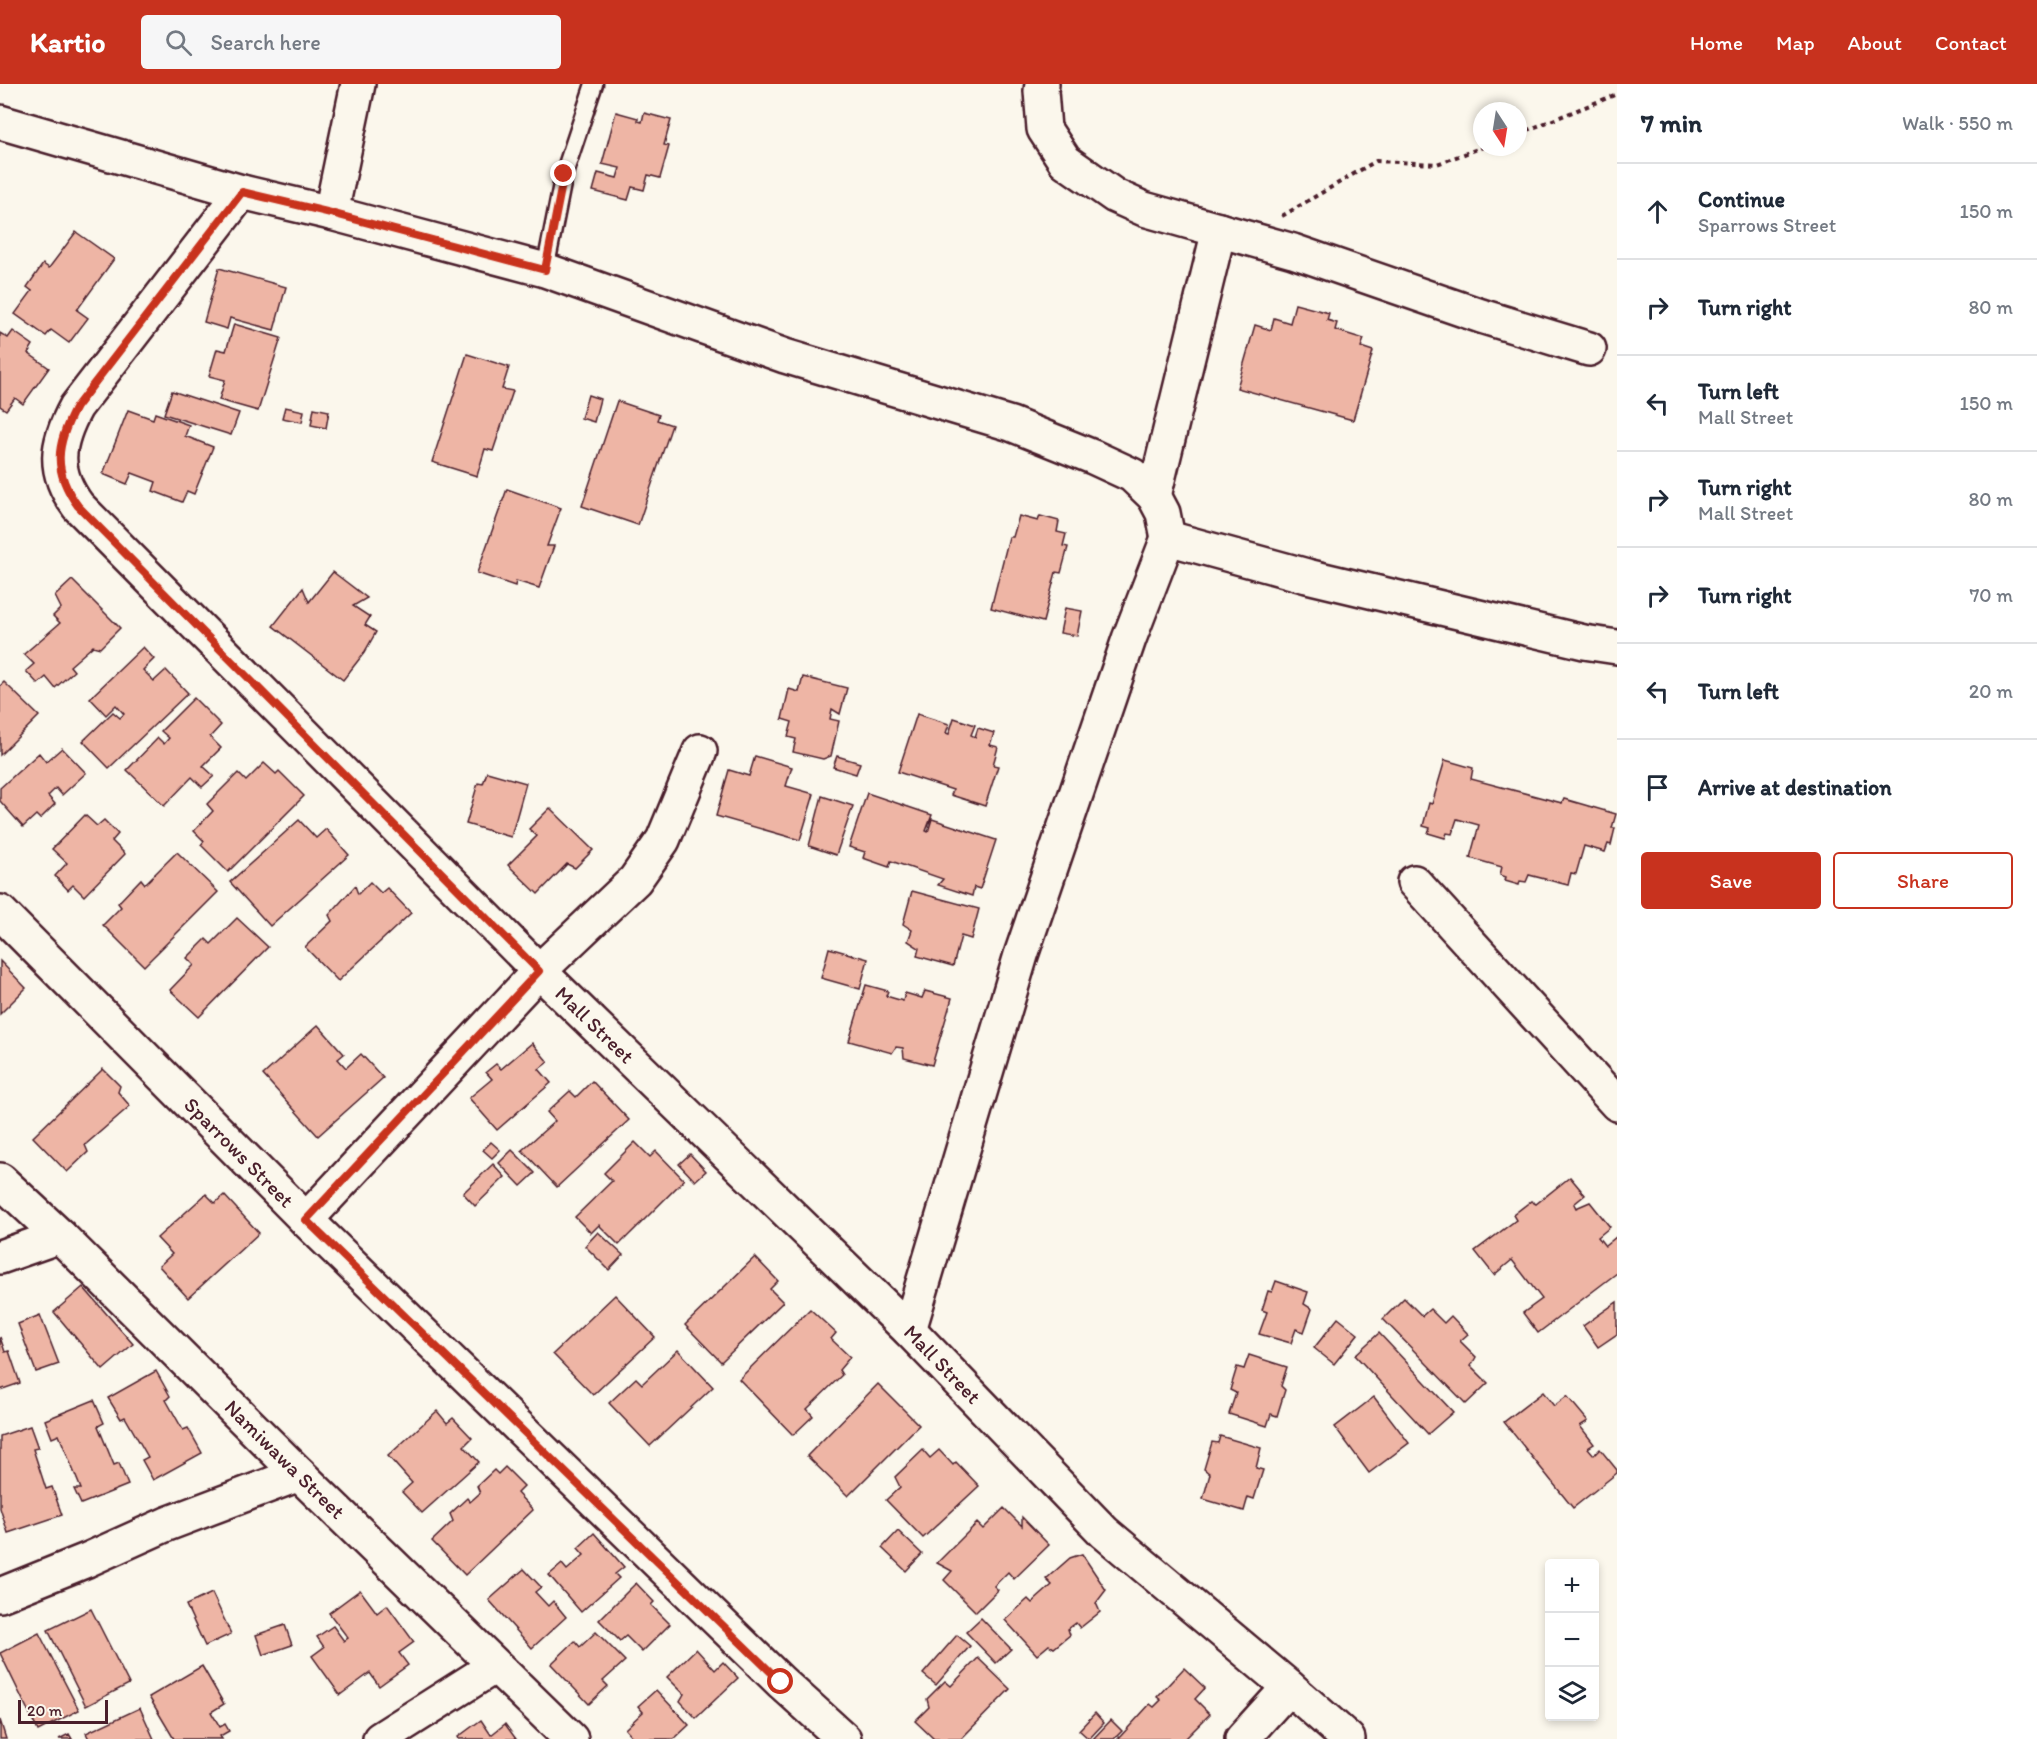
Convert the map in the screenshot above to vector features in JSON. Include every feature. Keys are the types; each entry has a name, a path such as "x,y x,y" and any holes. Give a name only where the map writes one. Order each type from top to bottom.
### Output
{"street":[{"path":"331,213 358,84"},
{"path":"1042,84 1044,129 1065,161 1115,196 1144,209 1293,251 1481,316 1589,349"},
{"path":"0,122 242,192 331,213 545,270 785,356 1011,424 1132,475 1154,496 1163,513 1168,538 1129,639 1021,955 909,1330"},
{"name":"Mall Street","path":"242,192 76,407 65,428 60,450 60,475 66,491 78,506 539,971 909,1330 1104,1532 1348,1739"},
{"path":"1154,496 1219,230"},
{"path":"1168,538 1307,576 1584,642 1617,647"},
{"path":"306,1220 539,971 635,880 663,840 700,751"},
{"path":"1414,882 1617,1104"},
{"name":"Sparrows Street","path":"0,912 306,1220 781,1682 844,1739"},
{"name":"Namiwawa Street","path":"0,1180 60,1236 299,1474 571,1739"},
{"path":"0,1257 60,1236"},
{"path":"0,1595 87,1560 167,1524 299,1474"},
{"path":"380,1739 495,1666"},
{"path":"1242,1739 1289,1687"}],"lane":[{"path":"545,270 564,174 594,84"}],"path":[{"path":"1527,130 1617,94"},
{"path":"1278,218 1376,161 1437,164 1473,151"}],"building":[{"path":"616,112 638,118 638,121 642,122 644,113 671,120 664,145 669,146 660,178 648,175 644,190 632,187 628,200 593,191 598,173 617,178 620,168 602,164"},
{"path":"76,232 114,259 77,310 88,318 69,343 51,330 46,336 15,314 32,291 27,287 43,264 49,268"},
{"path":"219,268 286,287 274,330 230,318 227,329 204,322"},
{"path":"1295,304 1329,313 1327,320 1337,323 1335,330 1364,339 1361,347 1373,351 1353,420 1237,388 1255,325 1271,330 1274,318 1290,323"},
{"path":"234,324 281,338 258,411 219,400 225,380 209,376 217,349 226,351"},
{"path":"13,331 33,345 28,353 49,368 23,404 15,398 6,410 0,406 0,333 8,338"},
{"path":"467,354 509,367 502,389 513,391 493,451 485,449 477,476 432,462"},
{"path":"172,391 239,413 231,435 164,414"},
{"path":"588,395 600,399 594,422 581,418"},
{"path":"617,401 659,415 657,420 672,425 638,525 582,506"},
{"path":"285,407 304,411 302,422 282,418"},
{"path":"314,408 329,411 326,428 311,425"},
{"path":"128,410 153,419 155,413 189,425 185,436 213,447 194,494 187,491 182,502 153,491 156,482 132,473 127,484 103,474"},
{"path":"507,489 561,508 547,546 554,546 539,588 516,581 515,586 477,573"},
{"path":"1019,516 1038,521 1040,516 1059,521 1057,532 1066,534 1063,546 1068,547 1061,573 1056,572 1043,622 991,608 1009,537 1013,537"},
{"path":"333,572 367,598 353,606 370,617 365,625 376,632 364,653 343,680 273,626 303,588 309,602"},
{"path":"72,580 120,628 100,648 93,646 70,666 74,671 55,688 46,677 38,684 26,671 34,664 24,654 60,623 53,616 61,608 55,596"},
{"path":"1065,608 1082,611 1077,636 1060,633"},
{"path":"143,647 154,659 143,670 154,681 166,670 188,693 109,768 83,741 113,712 120,718 124,714 116,705 106,715 90,698"},
{"path":"803,677 847,688 840,714 832,709 830,719 839,721 831,756 823,759 793,752 796,739 788,737 792,722 782,719 789,689 799,692"},
{"path":"4,682 39,716 0,755 0,686"},
{"path":"194,698 221,725 210,737 221,748 203,766 214,776 202,787 192,777 164,806 127,770 158,738 164,744 169,738 161,731"},
{"path":"917,714 949,724 946,733 949,734 954,718 975,725 971,735 975,737 978,728 994,733 990,745 998,747 993,765 998,766 985,806 951,795 953,790 898,772"},
{"path":"62,748 86,773 62,795 56,788 48,796 55,804 40,819 36,815 23,827 0,801 0,788 39,753 46,762"},
{"path":"755,756 792,767 786,786 814,794 800,840 716,816 729,770 749,776"},
{"path":"837,756 860,763 856,774 833,767"},
{"path":"1445,760 1473,768 1471,779 1562,803 1564,799 1616,814 1611,845 1608,844 1605,852 1584,846 1576,874 1571,873 1568,885 1529,875 1526,882 1520,881 1519,885 1505,881 1506,877 1500,875 1502,867 1470,858 1479,825 1457,819 1452,834 1447,833 1445,838 1428,833 1430,828 1423,826"},
{"path":"264,763 276,774 279,771 304,796 228,872 201,845 204,841 194,831 213,811 207,804 238,773 246,781"},
{"path":"487,772 526,783 511,837 466,824 478,783 483,784"},
{"path":"867,793 932,815 926,831 928,832 932,819 996,840 980,889 974,887 972,896 938,885 943,879 891,861 889,867 863,858 865,852 849,847"},
{"path":"822,796 853,806 836,855 809,846"},
{"path":"550,808 593,850 575,868 567,864 538,894 508,865 537,836 529,829"},
{"path":"85,815 97,826 104,820 118,834 112,841 125,854 84,896 73,885 68,890 55,876 67,863 52,849"},
{"path":"299,820 316,838 326,829 349,855 270,926 230,882"},
{"path":"177,852 218,892 144,966 103,925 121,907 118,903 141,879 145,884"},
{"path":"370,882 381,893 387,888 411,913 338,981 305,947 332,921 329,915 355,886 358,894"},
{"path":"912,891 979,909 971,939 961,936 953,966 917,956 919,948 908,941 912,930 903,924"},
{"path":"237,918 268,947 199,1017 170,990 194,965 187,958 206,939 211,944"},
{"path":"829,948 868,959 860,989 821,978"},
{"path":"0,961 26,988 0,1014"},
{"path":"866,985 888,991 886,996 903,1001 905,993 922,998 925,991 952,998 932,1065 904,1058 903,1048 896,1047 892,1053 849,1041"},
{"path":"318,1025 344,1054 338,1059 346,1068 361,1054 383,1078 318,1136 263,1075"},
{"path":"532,1043 548,1062 539,1069 551,1083 497,1130 469,1098 492,1079 486,1072 496,1064 501,1069"},
{"path":"103,1069 120,1086 118,1092 130,1106 85,1145 88,1152 67,1172 33,1137"},
{"path":"592,1081 629,1120 557,1187 522,1150 555,1121 547,1112 570,1091 576,1097"},
{"path":"491,1142 500,1150 492,1158 483,1150"},
{"path":"635,1142 650,1157 656,1151 684,1180 619,1245 599,1225 591,1233 575,1217 612,1181 604,1173"},
{"path":"512,1150 535,1173 521,1186 499,1163"},
{"path":"690,1154 706,1171 695,1181 679,1164"},
{"path":"493,1164 505,1177 475,1206 463,1193"},
{"path":"1570,1177 1585,1195 1574,1204 1576,1208 1590,1202 1610,1227 1598,1237 1605,1246 1616,1237 1617,1239 1617,1273 1538,1333 1523,1313 1542,1299 1512,1260 1494,1275 1475,1251 1516,1220 1513,1215 1531,1201 1536,1204"},
{"path":"206,1194 215,1203 224,1195 259,1233 188,1298 159,1266 172,1254 157,1238"},
{"path":"598,1232 623,1255 609,1270 585,1246"},
{"path":"755,1257 778,1281 770,1289 783,1302 721,1362 685,1325"},
{"path":"1276,1281 1308,1292 1304,1304 1312,1309 1304,1332 1296,1329 1291,1343 1259,1334 1267,1312 1262,1310 1268,1291 1272,1292"},
{"path":"83,1287 133,1344 103,1370 54,1312"},
{"path":"615,1295 655,1337 593,1395 553,1354"},
{"path":"1404,1298 1422,1316 1430,1309 1444,1323 1451,1316 1468,1334 1460,1341 1476,1357 1471,1366 1488,1383 1466,1404 1383,1319"},
{"path":"1617,1302 1617,1334 1598,1347 1583,1326"},
{"path":"810,1309 836,1333 831,1339 850,1357 839,1370 842,1375 807,1409 813,1416 793,1435 739,1379"},
{"path":"40,1315 59,1364 36,1372 18,1324"},
{"path":"1338,1318 1358,1334 1334,1364 1314,1348"},
{"path":"1379,1333 1453,1412 1428,1434 1355,1355"},
{"path":"0,1337 5,1352 9,1351 20,1383 0,1390"},
{"path":"678,1350 713,1387 650,1446 609,1403 636,1378 642,1384"},
{"path":"1249,1355 1287,1367 1281,1386 1285,1390 1277,1416 1271,1414 1267,1426 1229,1414 1236,1393 1230,1390 1237,1367 1244,1369"},
{"path":"156,1371 170,1396 166,1400 183,1430 188,1428 202,1453 153,1480 142,1460 148,1457 125,1417 121,1419 108,1398"},
{"path":"878,1384 919,1425 848,1496 807,1456"},
{"path":"1543,1392 1554,1406 1567,1396 1588,1421 1580,1426 1594,1444 1588,1448 1594,1455 1600,1449 1617,1470 1617,1473 1573,1508 1504,1422"},
{"path":"1374,1397 1409,1443 1369,1473 1335,1427"},
{"path":"94,1400 104,1423 98,1426 114,1465 119,1463 128,1485 81,1504 74,1489 81,1489 59,1435 52,1438 45,1420"},
{"path":"437,1411 447,1423 453,1418 472,1438 464,1446 479,1462 422,1513 402,1492 412,1483 388,1456"},
{"path":"30,1426 38,1448 33,1449 46,1489 52,1487 62,1515 8,1533 0,1508 0,1436"},
{"path":"1220,1436 1261,1448 1256,1468 1263,1470 1254,1499 1248,1497 1244,1511 1203,1499 1210,1474 1204,1469 1212,1442 1218,1443"},
{"path":"923,1450 930,1458 939,1450 953,1465 956,1462 979,1486 923,1538 886,1500 900,1487 895,1477"},
{"path":"505,1467 524,1486 517,1493 533,1510 465,1575 432,1541 453,1521 450,1514 467,1498 470,1502 480,1493 477,1486 494,1470 498,1474"},
{"path":"1004,1508 1022,1526 1022,1517 1049,1545 1014,1579 1008,1572 994,1586 998,1590 976,1612 944,1580 952,1571 937,1563 977,1523 983,1529"},
{"path":"898,1531 922,1554 906,1571 882,1548"},
{"path":"594,1533 624,1567 615,1574 619,1578 581,1612 549,1575 562,1564 567,1570 584,1555 578,1548"},
{"path":"1082,1554 1106,1590 1096,1603 1100,1612 1080,1628 1076,1623 1068,1629 1070,1635 1054,1648 1049,1645 1037,1655 1005,1620 1028,1599 1032,1603 1052,1585 1046,1579 1070,1558"},
{"path":"524,1569 541,1587 535,1592 548,1606 553,1601 566,1617 532,1648 489,1600"},
{"path":"636,1583 654,1602 651,1605 670,1624 642,1652 626,1636 620,1641 599,1620"},
{"path":"360,1590 377,1613 387,1605 414,1642 399,1653 408,1665 379,1686 370,1673 340,1695 312,1656 324,1647 317,1637 333,1626 344,1641 348,1638 329,1613"},
{"path":"212,1593 231,1634 205,1646 186,1605"},
{"path":"91,1609 129,1684 86,1706 48,1630"},
{"path":"981,1618 1011,1649 996,1663 966,1632"},
{"path":"285,1625 292,1645 263,1655 256,1635"},
{"path":"596,1632 625,1661 603,1681 608,1686 589,1704 551,1664 575,1641 580,1647"},
{"path":"39,1633 79,1710 38,1731 0,1653"},
{"path":"957,1635 970,1646 936,1685 923,1674"},
{"path":"696,1649 715,1670 723,1662 738,1678 696,1718 680,1701 684,1694 667,1677"},
{"path":"978,1658 1010,1689 961,1739 934,1739 915,1721 929,1707 927,1699 945,1681 951,1686"},
{"path":"202,1666 224,1704 211,1712 220,1727 225,1724 229,1731 220,1736 222,1739 174,1739 149,1697"},
{"path":"1184,1668 1205,1688 1195,1699 1210,1714 1185,1739 1118,1739 1150,1704 1154,1707 1161,1700 1157,1697"},
{"path":"656,1690 689,1725 674,1739 634,1739 625,1729 643,1712 638,1706"},
{"path":"140,1708 154,1739 89,1739 86,1733"},
{"path":"1095,1713 1104,1723 1089,1739 1079,1730"},
{"path":"0,1720 6,1739 0,1739"},
{"path":"481,1720 491,1735 505,1724 516,1739 459,1739 458,1737"},
{"path":"1111,1720 1122,1731 1114,1739 1093,1739"},
{"path":"69,1734 72,1739 59,1739"}],"route":[{"path":"564,174 545,270 331,213 242,192 76,407 65,428 60,450 60,475 66,491 78,506 539,971 306,1220 781,1682"}]}
